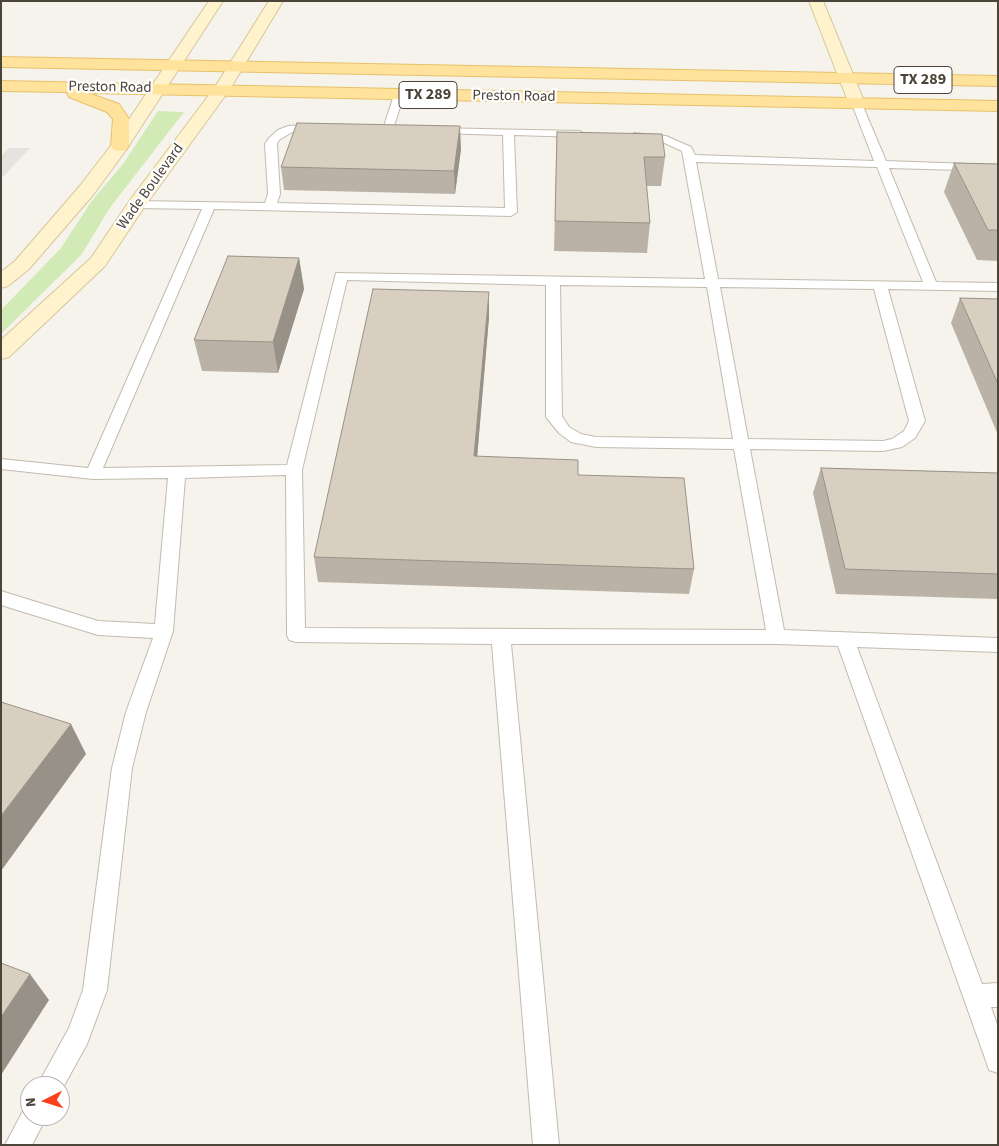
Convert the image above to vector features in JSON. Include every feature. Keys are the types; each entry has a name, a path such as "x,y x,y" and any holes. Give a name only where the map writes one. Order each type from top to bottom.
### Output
{"main road":[{"name":"Preston Road","path":"1,62 998,81"},
{"name":"Preston Road","path":"1,86 998,106"},
{"path":"1,86 67,92 92,99 111,108 121,119 120,146"}],"street":[{"path":"1,282 22,265 86,191 120,146 216,1"},
{"name":"Wade Boulevard","path":"1,352 98,262 137,204 222,89 276,1"},
{"path":"816,1 857,104"}],"lane":[{"path":"388,129 399,95"},
{"path":"857,104 931,286"},
{"path":"270,207 274,194 271,144 274,138 292,128 332,127"},
{"path":"424,130 596,134"},
{"path":"137,204 511,212 508,132"},
{"path":"626,135 662,138 686,149 690,158 776,637"},
{"path":"690,158 998,168"},
{"path":"93,474 209,207"},
{"path":"998,287 712,284 341,276 294,470 296,634 502,637 776,637 998,644"},
{"path":"553,281 554,417 564,430 576,438 596,442 883,446 897,443 910,434 917,421 880,286"},
{"path":"2,465 93,474 294,470"},
{"path":"55,1076 78,1035 95,990 122,768 136,712 164,632 177,472"},
{"path":"1,598 98,628 164,632"},
{"path":"502,637 546,1145"},
{"path":"845,639 998,1061"},
{"path":"974,996 998,995"},
{"path":"18,1145 28,1126"}],"green space":[{"path":"158,111 184,112 109,209 82,254 1,334 1,310 61,248 91,202 123,164"}],"shaded area":[{"path":"9,148 30,148 1,179 1,156"}],"building":[{"path":"297,123 460,126 454,171 281,167"},
{"path":"557,132 662,134 665,157 644,157 650,223 555,221"},
{"path":"954,163 998,164 998,230 988,230"},
{"path":"228,256 299,258 273,342 194,340"},
{"path":"373,289 489,292 474,456 578,460 578,475 684,478 694,569 314,557"},
{"path":"960,298 998,299 998,384"},
{"path":"821,468 998,473 998,574 845,569"},
{"path":"1,702 71,724 1,816"},
{"path":"1,963 30,974 1,1017"}]}
